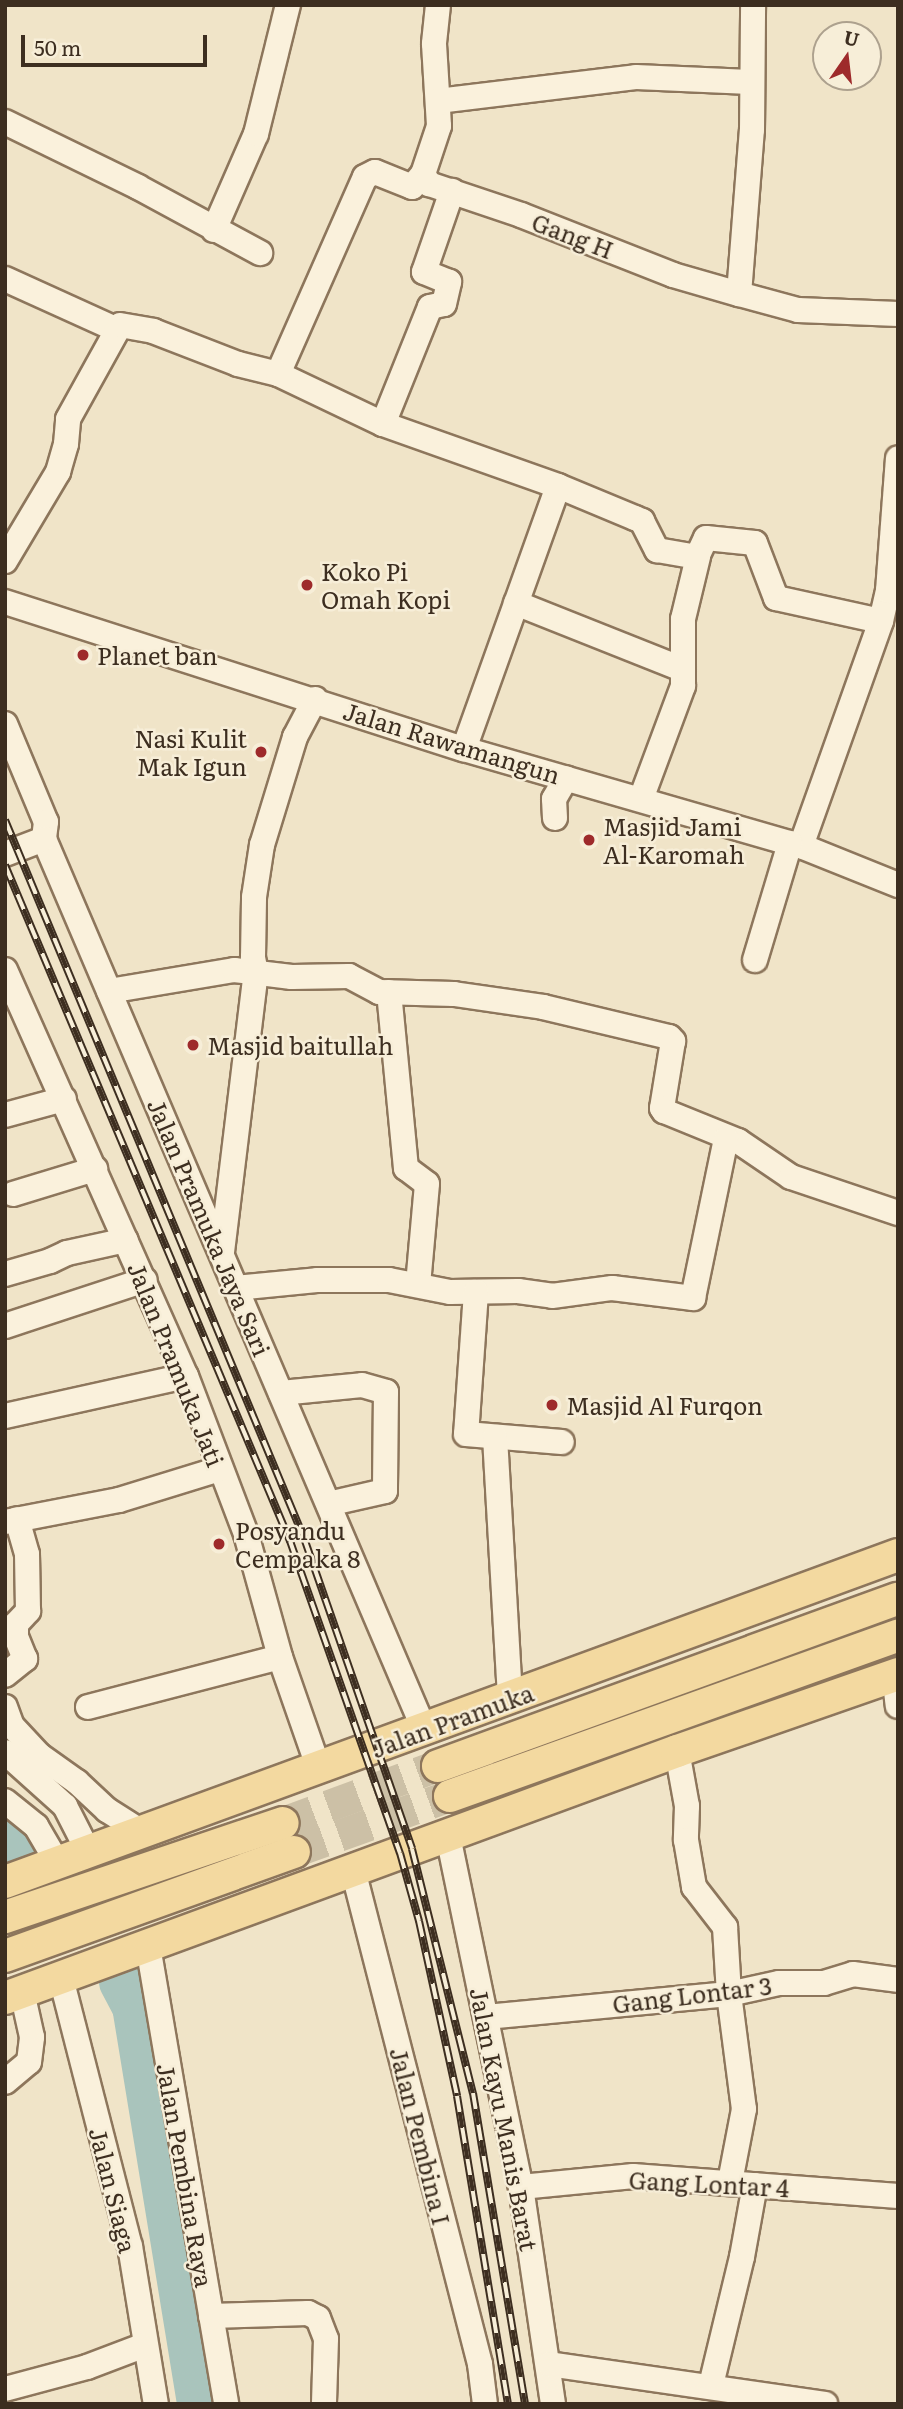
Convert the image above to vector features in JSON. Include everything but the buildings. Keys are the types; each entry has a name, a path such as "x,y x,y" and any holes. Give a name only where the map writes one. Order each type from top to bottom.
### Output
{"main road":[{"name":"Jalan Pramuka","path":"8,1881 898,1555"},
{"path":"885,1604 898,1580"},
{"name":"Jalan Pramuka","path":"438,1766 885,1604"},
{"path":"450,1796 898,1636"},
{"path":"864,1648 896,1667"},
{"path":"13,1995 677,1751 896,1667"},
{"path":"5,1917 283,1823"},
{"path":"5,1956 294,1853"}],"street":[{"path":"214,230 256,134 288,5"},
{"path":"278,374 365,177 375,172 412,187 423,174 439,126 433,44 438,5"},
{"path":"739,294 752,130 750,82 753,5"},
{"path":"438,102 636,77 750,82"},
{"path":"5,122 138,187 260,253"},
{"name":"Gang H","path":"423,174 429,184 673,275 799,310 898,314"},
{"path":"383,424 430,307 444,304 449,282 424,272 452,191"},
{"path":"5,279 115,330"},
{"path":"5,561 58,472 66,444 68,419 120,325 135,326 238,363 278,374 383,424 558,486 642,521 657,550 698,557"},
{"path":"755,960 893,591 898,458"},
{"path":"464,749 558,486"},
{"path":"641,799 680,695 683,619 698,557 706,538 755,543 776,597 881,621"},
{"name":"Jalan Rawamangun","path":"5,602 315,699 464,749 796,845 898,885"},
{"path":"516,603 636,654 682,669"},
{"path":"222,1255 256,973 253,957 254,897 262,845 295,737 315,699"},
{"name":"Jalan Pramuka Jaya Sari","path":"5,724 46,822 44,839 424,1729"},
{"path":"555,818 553,806 566,778"},
{"path":"5,854 44,839"},
{"name":"Jalan Pramuka Jati","path":"5,970 186,1377 246,1534 281,1657 319,1769"},
{"path":"109,991 234,970 292,977 349,975 379,992 454,994 543,1007 669,1037 673,1041 663,1109 738,1141 791,1177 898,1213"},
{"path":"389,992 406,1168 427,1184 418,1284"},
{"path":"5,1115 64,1099"},
{"path":"236,1288 317,1280 389,1280 450,1292 518,1291 552,1296 612,1288 653,1291 692,1298 726,1138"},
{"path":"13,1194 95,1169"},
{"path":"5,1274 50,1261 67,1253 125,1240"},
{"path":"5,1326 145,1280"},
{"path":"476,1292 466,1434 562,1442"},
{"path":"5,1416 186,1377"},
{"path":"281,1393 362,1385 386,1392 385,1490 328,1504"},
{"path":"495,1437 510,1699"},
{"path":"5,1675 25,1659 16,1637 16,1623 29,1611 27,1554 11,1521 120,1500 220,1469"},
{"path":"88,1707 281,1657"},
{"path":"896,1667 898,1706"},
{"path":"5,1707 12,1726 39,1755 78,1782 107,1810 142,1832"},
{"path":"677,1751 687,1806 687,1840 694,1887 725,1927 729,1994 744,2109 730,2182"},
{"path":"5,1752 65,1806 88,1851"},
{"path":"5,1801 36,1826 54,1864"},
{"name":"Jalan Kayu Manis Barat","path":"448,1836 521,2187 550,2364 553,2404"},
{"name":"Jalan Pembina I","path":"353,1870 480,2364 485,2404"},
{"name":"Jalan Pembina Raya","path":"138,1950 226,2404"},
{"name":"Jalan Siaga","path":"71,1974 130,2246 156,2404"},
{"name":"Gang Lontar 3","path":"486,2017 729,1994 779,1983 824,1983 853,1974 898,1980"},
{"path":"5,2081 29,2062 32,2037 13,1995"},
{"name":"Gang Lontar 4","path":"521,2187 633,2176 898,2196"},
{"path":"711,2385 742,2257 755,2185"},
{"path":"211,2316 308,2313 318,2318 326,2339 324,2404"},
{"path":"5,2389 86,2367 145,2345"},
{"path":"550,2364 711,2385 825,2404"}],"waterway":[{"path":"5,1833 16,1846"},
{"path":"122,1982 135,2006 200,2404"}],"tunnel":[{"path":"283,1823 438,1766"},
{"path":"294,1852 450,1796"}],"railway":[{"path":"5,820 304,1538 412,1849 473,2093 525,2404"},
{"path":"5,865 290,1541 400,1853 419,1921 457,2096 508,2404"}],"place":[{"name":"Koko Pi Omah Kopi","path":"307,585"},
{"name":"Planet ban","path":"83,655"},
{"name":"Nasi Kulit Mak Igun","path":"261,752"},
{"name":"Masjid Jami Al-Karomah","path":"589,840"},
{"name":"Masjid baitullah","path":"193,1045"},
{"name":"Masjid Al Furqon","path":"552,1405"},
{"name":"Posyandu Cempaka 8","path":"219,1544"}]}
